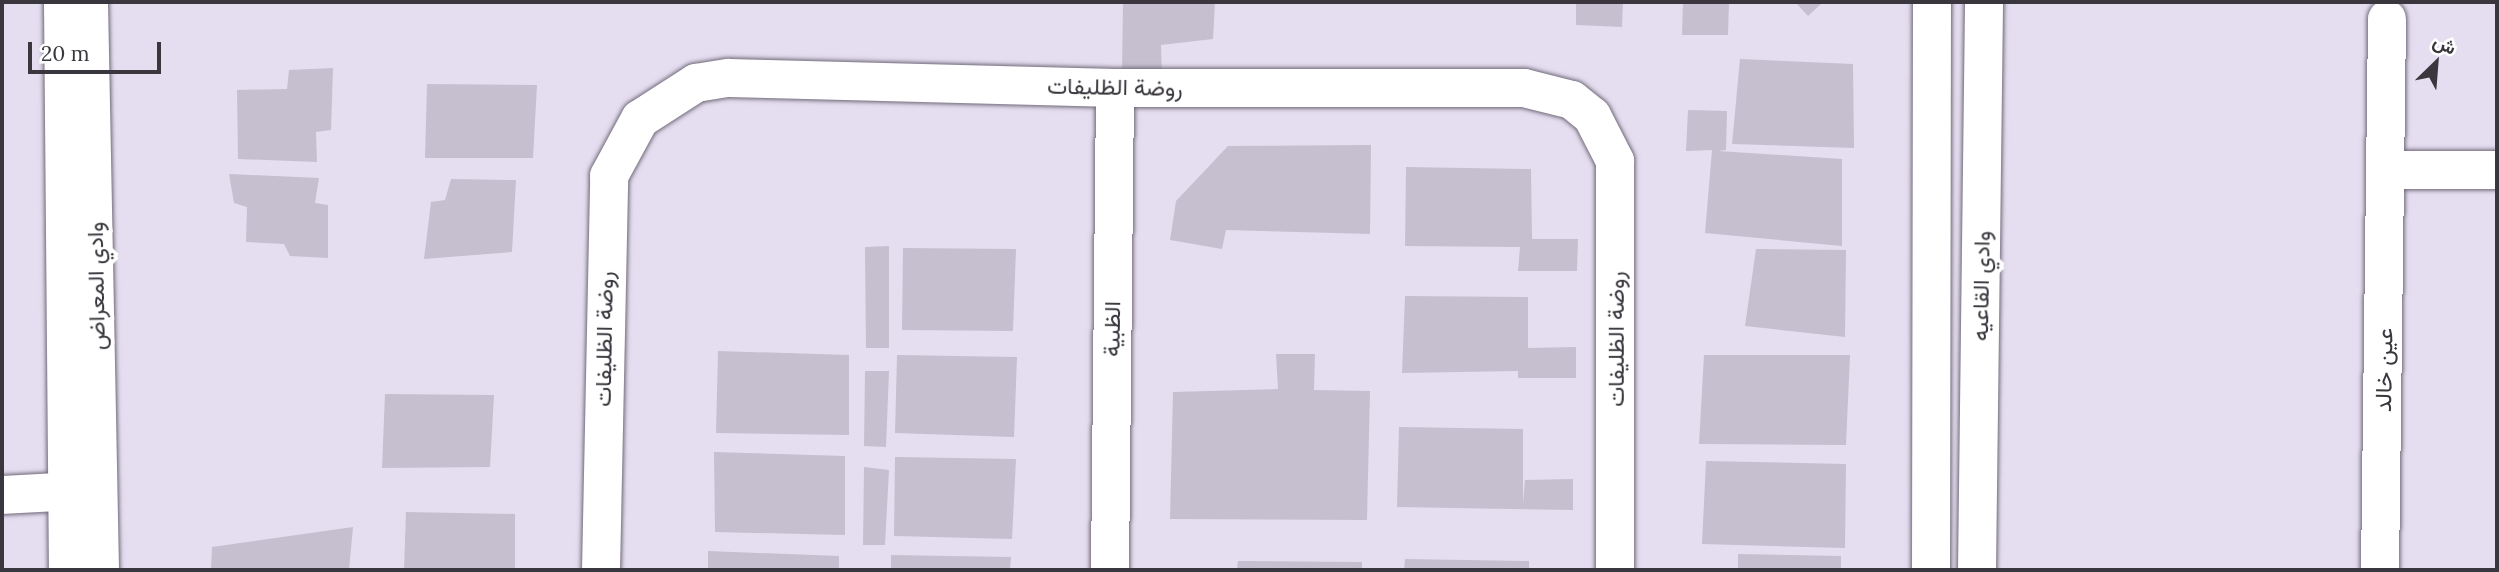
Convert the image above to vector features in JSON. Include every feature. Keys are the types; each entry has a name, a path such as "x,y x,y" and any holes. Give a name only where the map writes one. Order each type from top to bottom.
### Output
{"street":[{"name":"وادي المعراض","path":"62,2 85,491 100,570"},
{"name":"وادي المعراض","path":"68,570 85,491 89,2"},
{"path":"1931,570 1932,2"},
{"name":"وادي القاعيه","path":"1977,570 1984,2"},
{"name":"عين خالد","path":"2380,570 2388,170 2388,19"},
{"name":"روضة الظليفات","path":"601,570 606,209 609,176 640,118 696,83 729,78 1115,88 1548,90 1592,116 1607,136 1617,185 1615,570"},
{"name":"الظبية","path":"1110,570 1115,88"},
{"path":"2388,170 2497,170"},
{"path":"2,495 85,491"}],"building":[{"path":"1123,2 1215,2 1213,39 1161,45 1162,77 1122,72"},
{"path":"1576,2 1623,2 1622,27 1576,25"},
{"path":"1683,2 1729,2 1728,35 1682,35"},
{"path":"1795,2 1823,2 1808,16"},
{"path":"1740,59 1853,64 1854,148 1732,144"},
{"path":"333,68 331,130 316,132 317,162 238,159 237,90 287,89 289,70"},
{"path":"427,84 537,85 533,158 425,158"},
{"path":"1688,110 1727,111 1726,150 1718,151 1842,159 1842,246 1705,233 1712,150 1686,151"},
{"path":"1371,145 1370,234 1226,230 1222,249 1170,240 1176,201 1228,146"},
{"path":"1406,167 1531,169 1532,239 1578,239 1577,271 1518,271 1520,247 1405,246"},
{"path":"229,174 319,178 315,203 328,205 328,258 290,256 284,244 246,242 247,207 234,203"},
{"path":"451,179 516,180 512,252 424,259 431,202 445,200"},
{"path":"889,246 889,348 866,348 865,247"},
{"path":"903,248 1016,249 1013,331 902,330"},
{"path":"1756,249 1846,250 1845,337 1745,326"},
{"path":"1405,296 1528,297 1528,348 1576,347 1576,378 1518,378 1518,371 1402,373"},
{"path":"718,351 849,355 849,435 716,433"},
{"path":"1276,354 1315,354 1314,390 1370,391 1367,520 1170,519 1173,392 1278,389"},
{"path":"897,355 1017,357 1014,437 895,433"},
{"path":"1704,355 1850,355 1846,445 1699,444"},
{"path":"865,371 889,371 886,447 864,446"},
{"path":"385,394 494,395 490,467 382,468"},
{"path":"1399,427 1523,429 1523,504 1525,480 1573,479 1573,510 1397,507"},
{"path":"714,452 845,456 845,535 715,532"},
{"path":"895,457 1016,459 1012,539 894,536"},
{"path":"1706,461 1846,464 1845,548 1702,544"},
{"path":"864,467 889,470 885,545 863,545"},
{"path":"406,512 515,514 515,570 404,570"},
{"path":"353,527 349,570 211,570 212,547"},
{"path":"708,551 839,556 839,570 708,570"},
{"path":"1738,554 1841,556 1841,570 1738,570"},
{"path":"891,555 1011,557 1010,570 891,570"},
{"path":"1405,559 1529,561 1529,570 1404,570"},
{"path":"1238,561 1362,562 1362,570 1237,570"}]}
